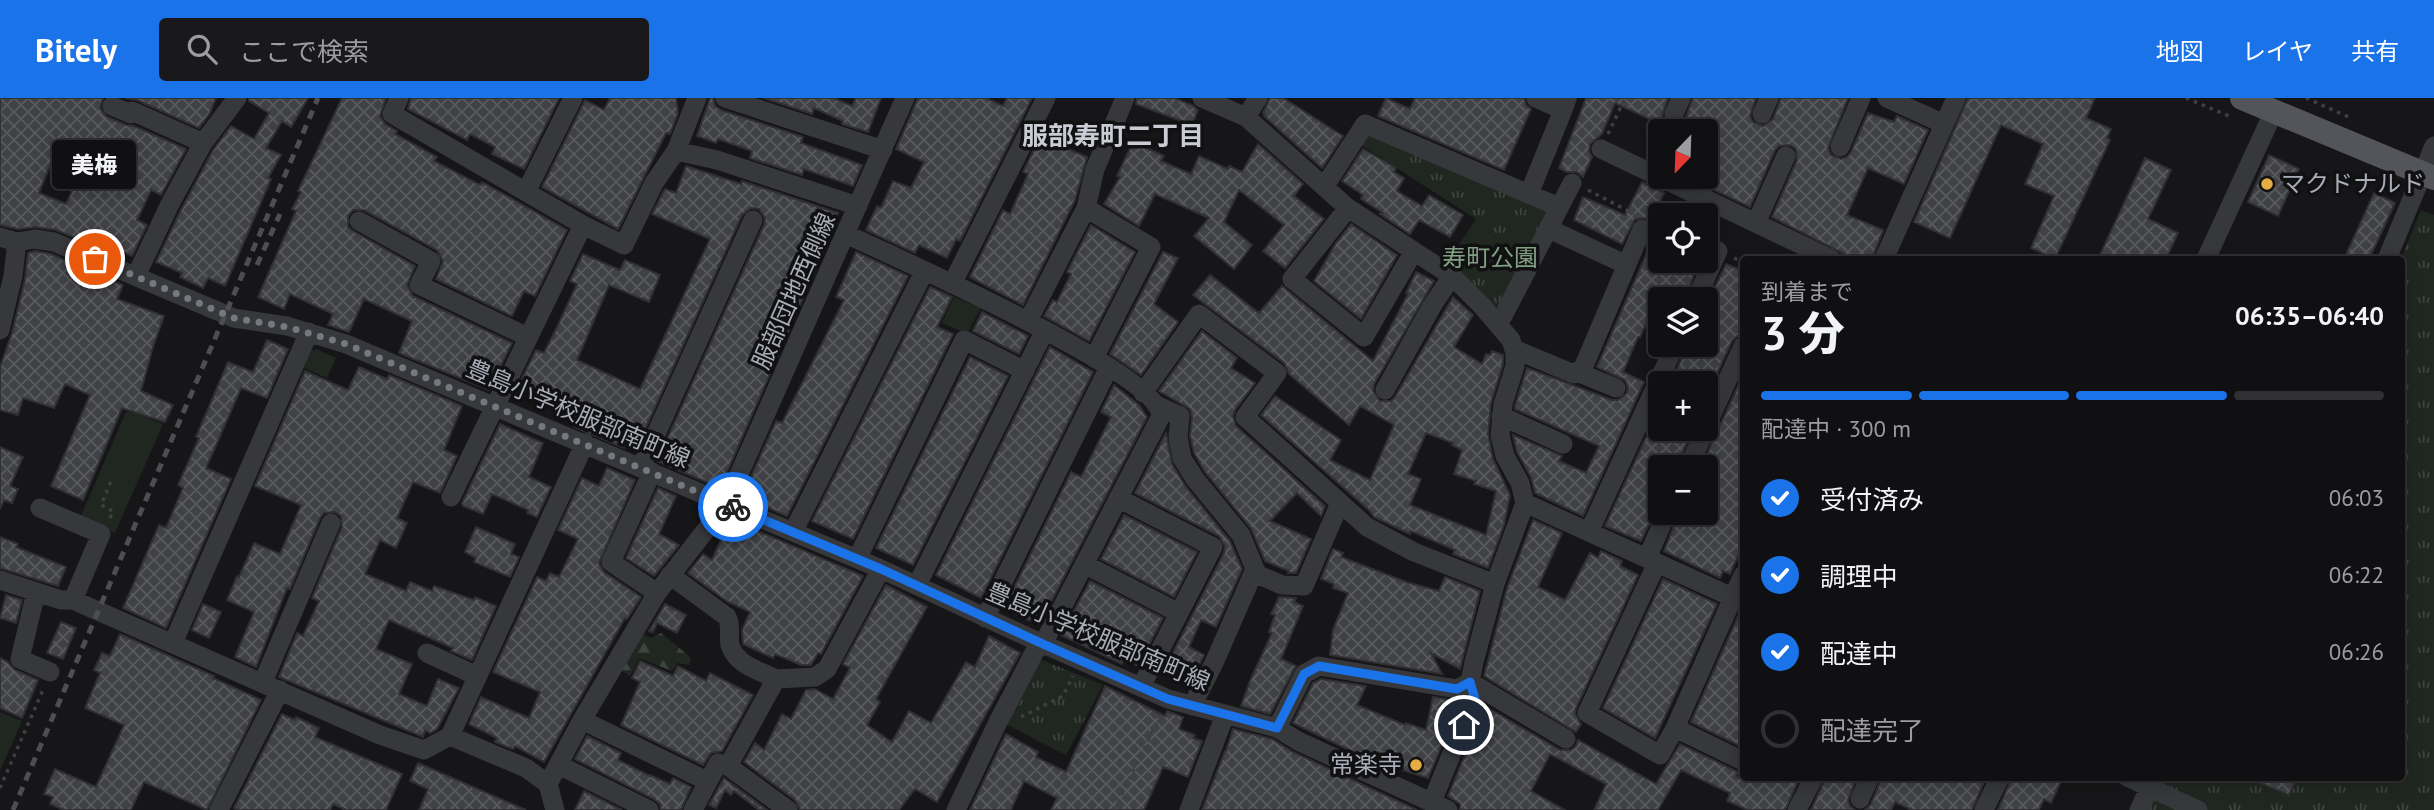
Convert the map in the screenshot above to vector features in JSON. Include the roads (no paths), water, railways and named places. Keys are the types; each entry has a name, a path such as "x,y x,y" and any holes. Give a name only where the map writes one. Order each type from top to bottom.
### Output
{"main road":[{"path":"2242,98 2428,176"}],"street":[{"path":"136,276 203,143 237,98"},
{"path":"399,98 392,114 583,225 624,245 654,183 676,151 697,98"},
{"path":"526,192 573,98"},
{"path":"725,98 883,150"},
{"name":"服部団地西側線","path":"548,784 582,720 657,593 726,504 905,98"},
{"path":"952,284 1046,98"},
{"path":"917,585 1025,371 1037,326 1086,208 1095,169 1125,98"},
{"path":"1202,98 1246,117 1348,208 1452,276 1508,335 1514,349 1515,366 1501,416 1503,452 1520,483 1525,503 1495,584 1470,682 1475,699 1432,805 1298,741 1277,728 1225,715"},
{"path":"1246,117 1258,98"},
{"path":"1529,194 1565,104 1536,98"},
{"path":"1840,147 1861,98"},
{"path":"1887,98 1944,124"},
{"path":"1885,256 1956,98"},
{"path":"112,106 131,114 134,104 203,143"},
{"path":"2207,256 2274,111"},
{"path":"1324,187 1365,124 1559,207"},
{"path":"2388,256 2428,176 2434,146"},
{"path":"1601,149 1825,256"},
{"path":"676,151 717,160 858,206"},
{"path":"1756,223 1786,156"},
{"path":"1496,321 1503,316 1572,183"},
{"path":"985,618 1151,247 1086,208"},
{"path":"1348,208 1293,279 1364,337 1414,251"},
{"path":"359,220 431,261 419,285 528,337"},
{"path":"657,593 611,562 646,470 753,220"},
{"path":"1514,349 1574,374 1583,368 1627,265 1640,222"},
{"path":"451,497 583,225"},
{"path":"1549,229 1627,265"},
{"path":"846,234 1037,326 1101,362 1150,399 1180,416 1178,437 1182,458 1195,479 1241,535 1255,569 1192,706"},
{"path":"0,330 13,276 8,239"},
{"name":"豊島小学校服部南町線","path":"8,239 54,242 243,320 309,332 346,344 881,569 1168,699 1225,715 1189,810"},
{"path":"793,532 924,272"},
{"path":"1385,390 1452,276"},
{"path":"1150,399 1199,314 1277,373 1245,416 1339,503 1367,527 1414,552 1495,584"},
{"path":"173,643 309,332"},
{"path":"857,559 964,340 1025,371"},
{"path":"1718,401 1740,353"},
{"path":"1589,532 1669,357"},
{"path":"1577,372 1616,388"},
{"path":"956,810 998,722 1035,651 1043,644 1161,416 1150,399"},
{"path":"1501,416 1563,444"},
{"path":"0,580 61,600 73,600 380,735 425,750 450,736 585,443"},
{"path":"1118,498 1213,547 1141,687"},
{"path":"1254,573 1282,585 1304,586 1339,503"},
{"path":"1525,503 1652,561 1738,600 1660,755 1587,713 1652,561 1663,525"},
{"path":"40,508 102,534 73,600"},
{"path":"219,810 271,686 331,523"},
{"path":"1084,564 1179,613"},
{"path":"670,575 727,617 731,625 730,644 742,662 776,678 815,677 827,668 881,569"},
{"path":"36,592 20,659 50,672"},
{"path":"427,653 477,676"},
{"path":"1277,728 1304,674 1313,667 1457,689 1470,682"},
{"path":"728,766 776,678"},
{"path":"1470,682 1566,738"},
{"path":"582,720 707,781"},
{"path":"1675,728 1740,760"},
{"path":"450,736 526,768 548,784 555,810"},
{"path":"693,810 718,763 728,766 788,810"},
{"path":"559,765 649,810"},
{"path":"1797,810 1812,781"},
{"path":"1860,799 1868,781"},
{"path":"1984,810 1998,781"},
{"path":"2139,810 2152,782 2198,810"}],"railway":[{"path":"13,810 318,98"},
{"path":"257,265 280,214"}],"place":[{"name":"マクドナルド","path":"2267,184"},
{"name":"美梅","path":"95,259"},
{"name":"常楽寺","path":"1416,765"}],"district":[{"name":"服部寿町二丁目","path":"1113,136"}],"park label":[{"name":"寿町公園","path":"1490,258"}]}
